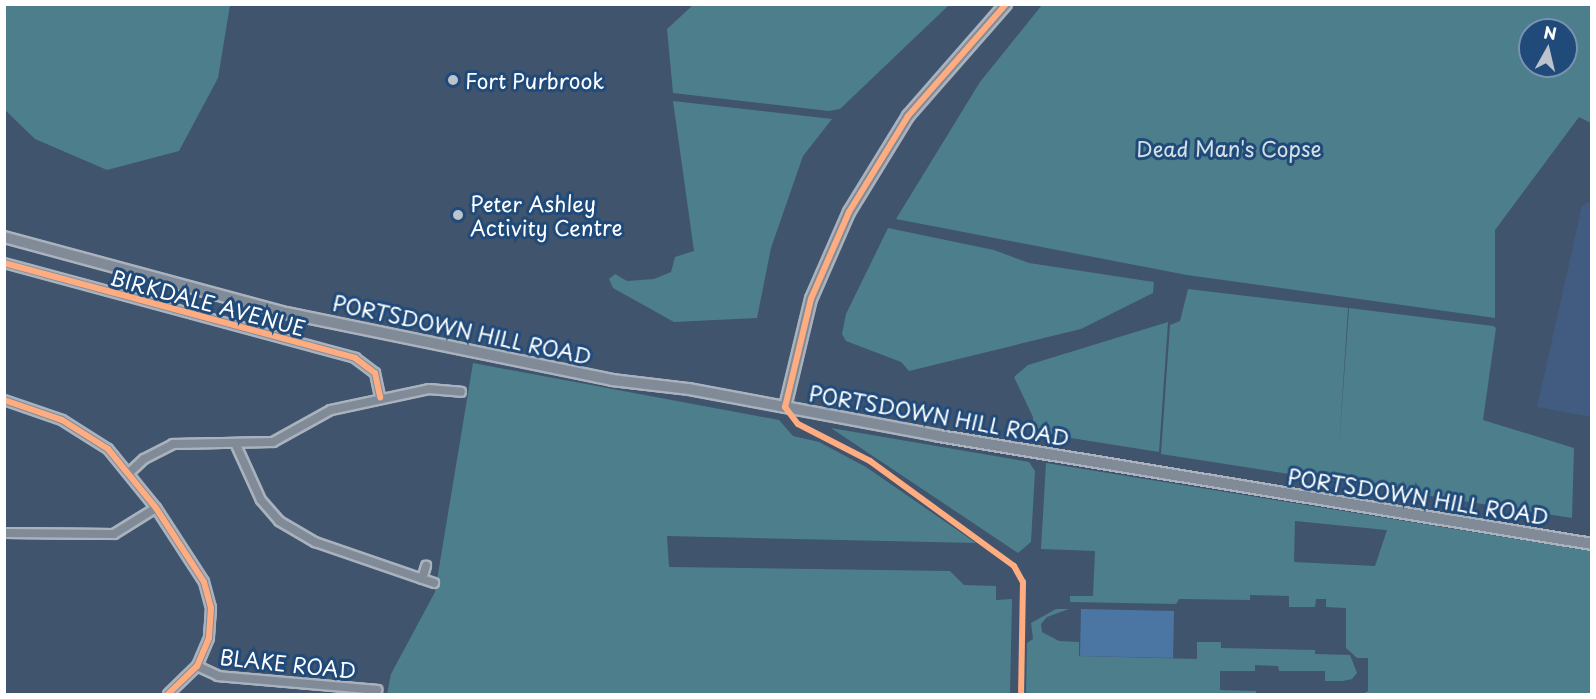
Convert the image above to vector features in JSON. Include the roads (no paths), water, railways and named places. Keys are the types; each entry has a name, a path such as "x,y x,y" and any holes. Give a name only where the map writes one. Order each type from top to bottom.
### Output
{"main road":[{"path":"785,407 797,350 826,256 876,165 908,116 1006,4"},
{"name":"PORTSDOWN HILL ROAD","path":"4,237 286,313 612,380 785,407 1592,544"}],"street":[{"name":"BIRKDALE AVENUE","path":"4,263 355,358 369,365 375,373 380,397"},
{"path":"130,472 144,459 173,444 236,445 273,442 331,410 380,397 429,389 461,392"},
{"path":"4,400 44,411 79,429 130,472 156,508 209,595 212,623 197,666 168,694"},
{"path":"236,445 261,500 279,521 315,542 434,583"},
{"path":"4,533 114,534 156,508"},
{"path":"422,579 426,566"},
{"name":"BLAKE ROAD","path":"197,666 218,676 377,690"}],"place":[{"name":"Fort Purbrook","path":"453,80"},
{"name":"Peter Ashley Activity Centre","path":"458,215"}],"park label":[{"name":"Dead Man's Copse","path":"1229,148"}]}
